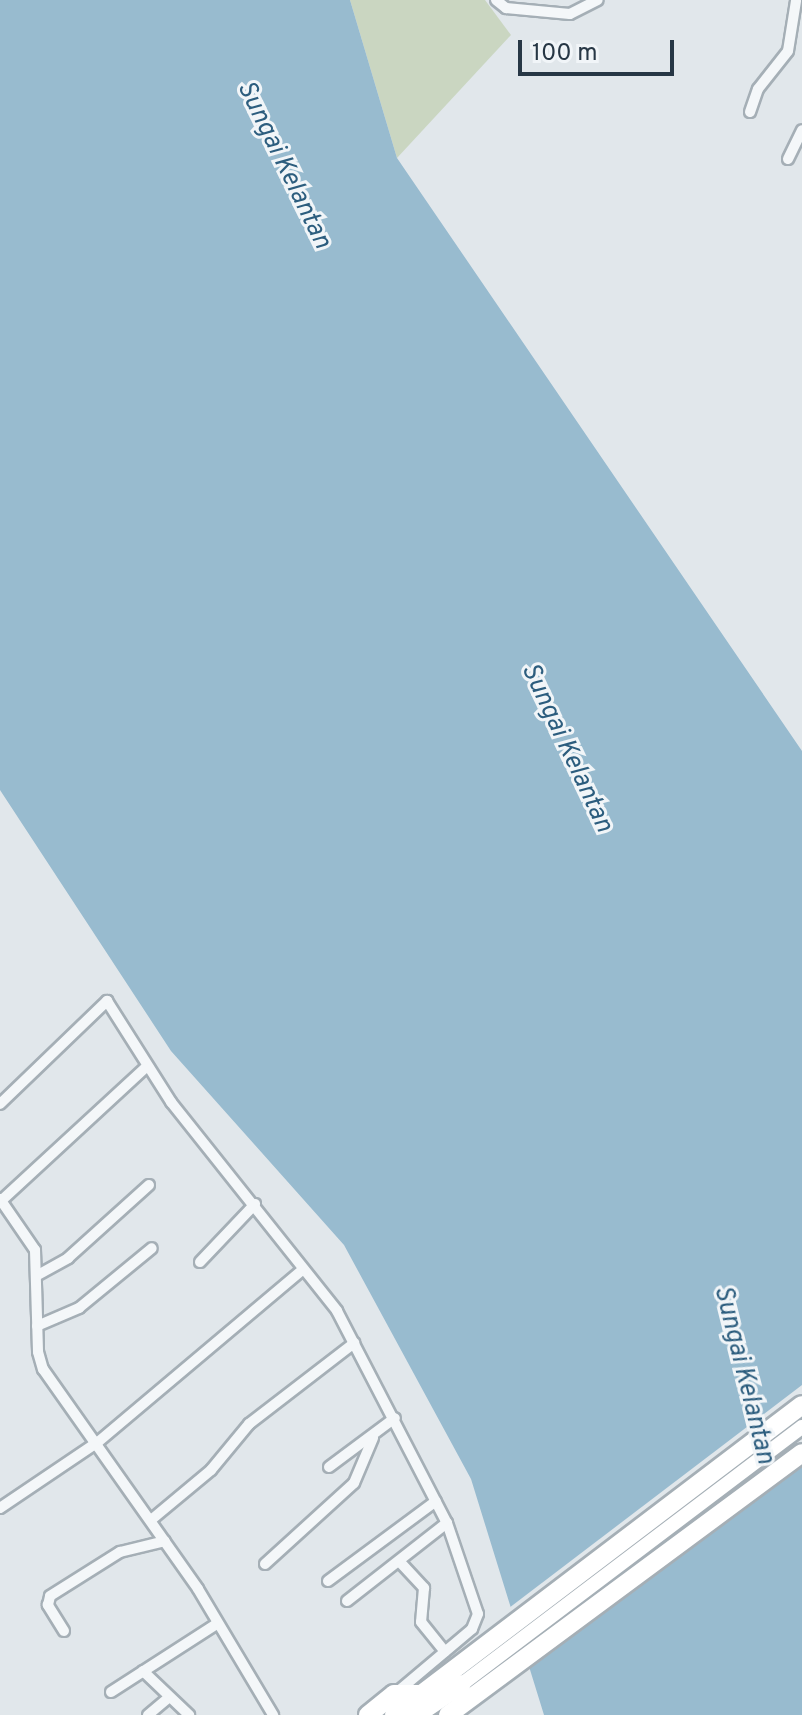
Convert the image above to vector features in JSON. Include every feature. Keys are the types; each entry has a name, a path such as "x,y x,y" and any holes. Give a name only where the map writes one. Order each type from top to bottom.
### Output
{"highway":[{"path":"448,1715 485,1667 802,1405"},
{"path":"394,1715 419,1694 485,1667 802,1453"},
{"path":"416,1715 462,1684"},
{"path":"426,1715 462,1684"},
{"path":"368,1715 394,1694 419,1694"}],"main road":[{"path":"462,1684 802,1427"}],"street":[{"path":"496,0 526,11 570,14 594,4"},
{"path":"750,112 758,89 788,51 796,1"},
{"path":"788,159 802,130"},
{"path":"0,1104 107,1001 146,1067 255,1204 354,1343 447,1523 478,1614 472,1629 394,1694"},
{"path":"146,1067 1,1200 32,1239 43,1369 98,1442 165,1541 273,1715"},
{"path":"36,1276 68,1258 149,1185"},
{"path":"200,1262 255,1204"},
{"path":"37,1326 79,1308 152,1248"},
{"path":"0,1508 98,1442 302,1270"},
{"path":"151,1520 211,1470 249,1424 354,1343"},
{"path":"329,1467 357,1444 373,1438 395,1418"},
{"path":"265,1564 354,1483 373,1438"},
{"path":"328,1581 436,1501"},
{"path":"347,1601 447,1523"},
{"path":"64,1631 48,1605 50,1596 120,1552 165,1541"},
{"path":"399,1561 424,1588 421,1622 445,1652"},
{"path":"111,1692 218,1623"},
{"path":"143,1671 189,1715"},
{"path":"148,1715 168,1698"}],"green space":[{"path":"350,0 485,0 511,35 397,158"}],"water":[{"name":"Sungai Kelantan","path":"0,0 350,0 397,158 802,751 802,1715 544,1715 471,1479 344,1245 171,1051 0,790"}],"pier":[{"path":"802,1385 802,1459 526,1663 509,1608"}]}
